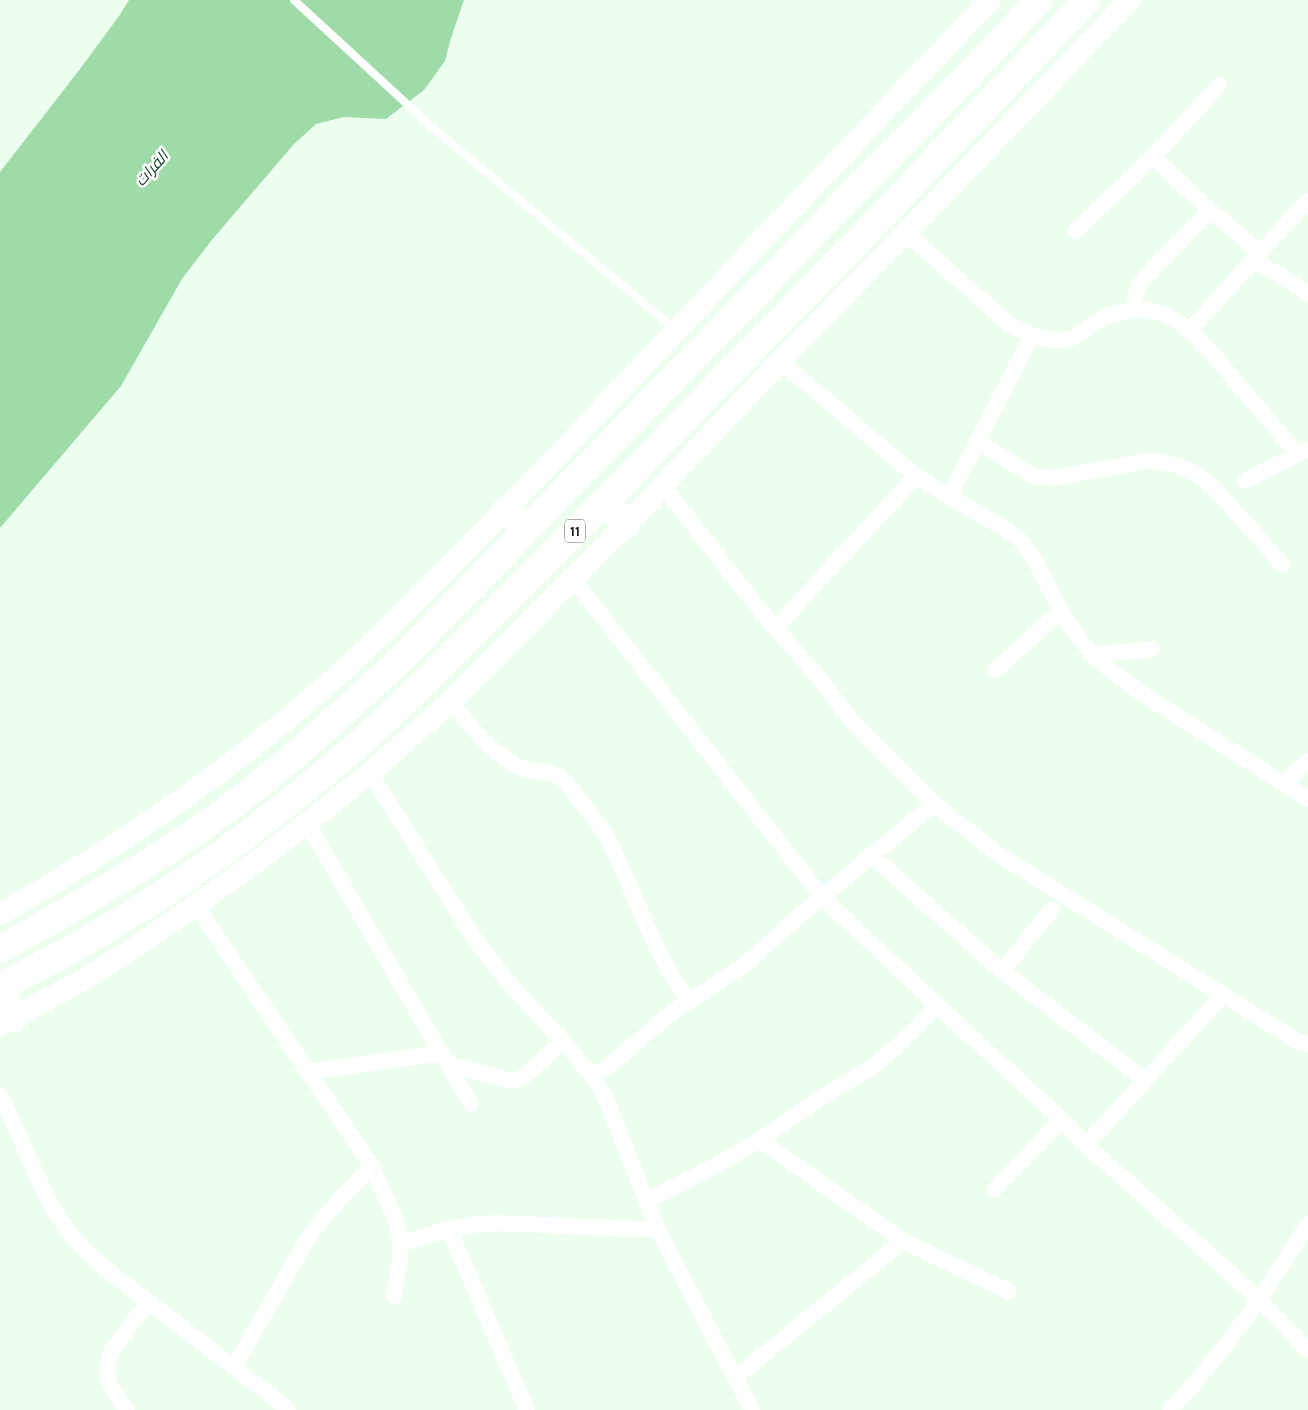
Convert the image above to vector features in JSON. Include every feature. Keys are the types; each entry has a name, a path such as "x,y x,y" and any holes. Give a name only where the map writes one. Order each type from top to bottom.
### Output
{"highway":[{"name":"11","path":"0,948 62,915 136,871 208,823 277,771 342,714 405,655 963,81 1038,0"},
{"name":"11","path":"0,988 78,946 154,900 227,850 297,796 365,739 429,678 604,502 859,240 1087,0"},
{"path":"859,240 848,231 846,224 849,217 940,121 963,81"},
{"path":"643,462 684,399 803,275 806,263 797,251"},
{"path":"604,502 627,524"},
{"path":"506,510 527,529"},
{"path":"0,988 7,1022"}],"main road":[{"path":"0,914 55,883 114,846 229,765 284,722 388,629 506,510 990,0"},
{"path":"7,1022 76,984 130,951 244,871 370,772 450,702 627,524 780,361 1130,0"}],"street":[{"path":"1075,231 1153,157 1219,84"},
{"path":"1153,157 1256,256 1275,272 1308,294"},
{"path":"1189,332 1256,256 1308,201"},
{"path":"1136,310 1135,296 1140,284 1210,210"},
{"path":"906,233 1010,324 1032,335 1068,339 1078,335 1104,318 1116,313 1136,310 1158,312 1171,318 1205,346 1303,451 1245,481"},
{"path":"949,496 1032,335"},
{"path":"780,361 916,476 1010,531 1023,543 1033,557 1061,611 1078,637 1109,670 1144,695 1308,799"},
{"path":"978,441 1030,474 1046,478 1147,461 1178,465 1192,471 1216,490 1282,564"},
{"path":"774,628 916,476"},
{"path":"663,486 740,586 774,628 814,672 857,727 921,791 998,854 1297,1041 1308,1044"},
{"path":"573,578 822,897 1086,1144 1259,1299 1308,1350"},
{"path":"995,670 1061,611"},
{"path":"1093,655 1152,649"},
{"path":"450,702 478,733 508,760 530,770 555,774 564,780 607,836 648,931 675,983 689,1001"},
{"path":"1283,783 1308,761"},
{"path":"370,772 488,957 509,983 582,1063 605,1096 658,1230 752,1410"},
{"path":"593,1077 620,1057 668,1015 753,958 794,920 935,803"},
{"path":"307,823 471,1104"},
{"path":"871,855 1002,971 1145,1080"},
{"path":"196,905 372,1167 395,1218 400,1244 400,1258 394,1296"},
{"path":"1002,971 1052,909"},
{"path":"1086,1144 1224,995"},
{"path":"646,1202 760,1140 822,1096 871,1068 897,1046 937,1006"},
{"path":"308,1072 445,1058 508,1080 517,1080 528,1073 562,1041"},
{"path":"0,1095 10,1113 52,1208 70,1234 91,1257 270,1394 288,1410"},
{"path":"0,1129 10,1113"},
{"path":"994,1190 1062,1120"},
{"path":"760,1140 903,1242 1008,1290"},
{"path":"234,1367 307,1240 325,1216 372,1167"},
{"path":"400,1244 449,1229 472,1225 496,1224 658,1230"},
{"path":"1170,1410 1238,1330 1308,1224"},
{"path":"449,1229 528,1410"},
{"path":"735,1378 903,1242"},
{"path":"126,1410 111,1389 107,1370 108,1360 114,1346 148,1302"}],"lane":[{"path":"294,0 434,129 676,330"}],"water":[{"name":"الفرات","path":"129,0 464,0 445,61 424,90 386,119 344,117 316,124 293,145 211,241 182,279 121,386 0,528 0,172 80,69"}]}
